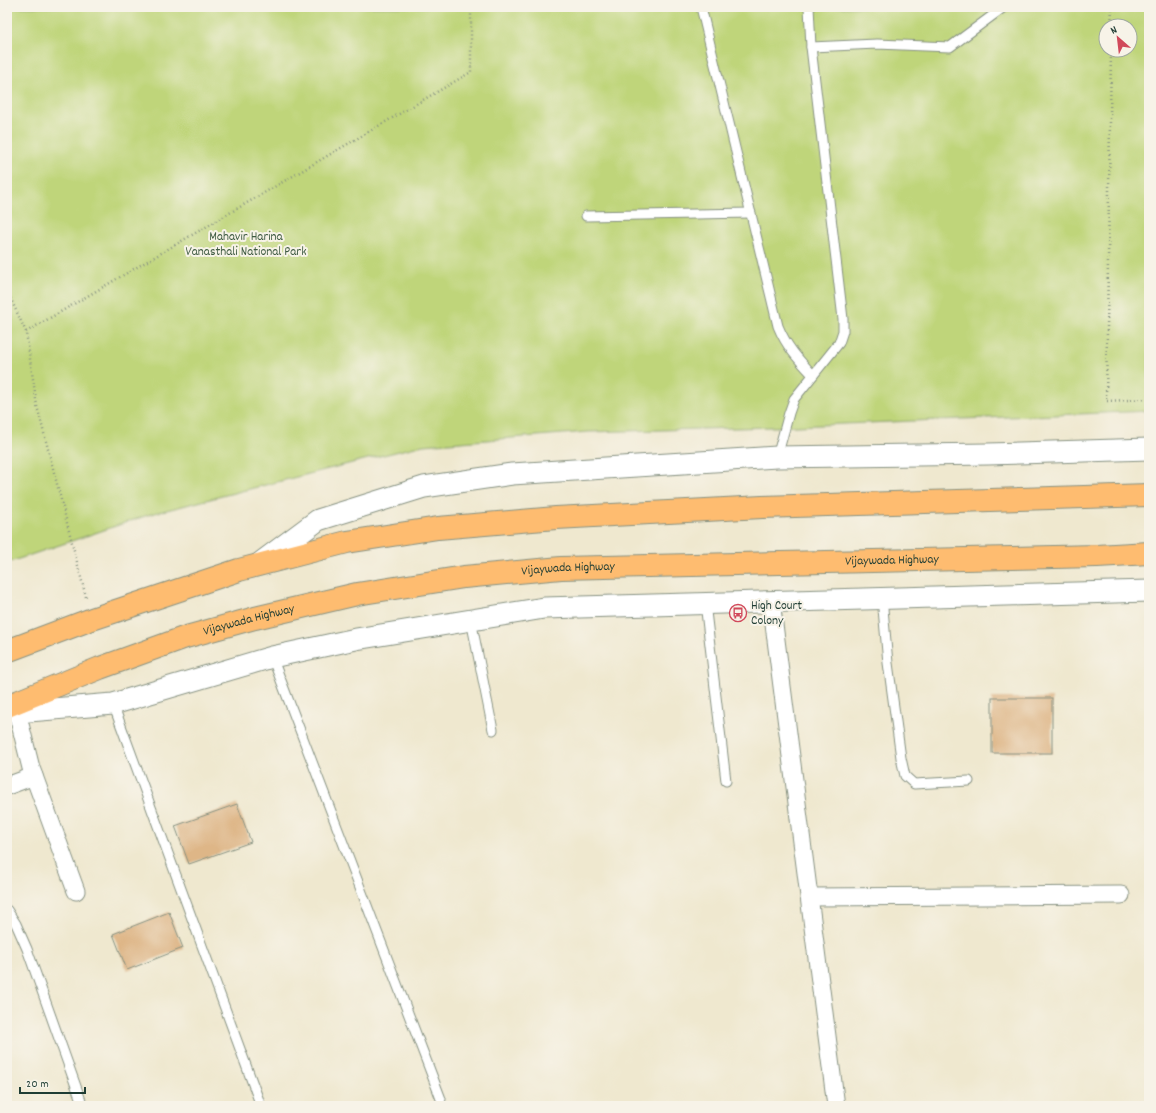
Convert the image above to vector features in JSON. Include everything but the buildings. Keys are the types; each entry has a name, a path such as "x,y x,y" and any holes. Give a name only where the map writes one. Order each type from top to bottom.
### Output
{"highway":[{"path":"7,651 92,620 259,565 347,542 438,528 556,518 762,507 1149,495"},
{"name":"Vijaywada Highway","path":"10,709 100,668 202,633 255,618 357,594 464,578 561,568 1097,556 1149,553"}],"street":[{"path":"259,565 318,520 424,487 512,474 777,457 988,454 1149,449"},
{"path":"76,891 10,709 113,704 272,657 356,639 544,608 1149,591"},
{"path":"771,601 836,1106"},
{"path":"7,786 34,776"},
{"path":"810,897 1121,895"}],"lane":[{"path":"701,7 778,326 791,351 813,375"},
{"path":"777,457 794,399 839,343 843,331 844,319 811,47 809,7"},
{"path":"811,47 877,44 950,47 1004,7"},
{"path":"586,216 751,213"},
{"path":"882,598 888,663 905,776 914,784 969,781"},
{"path":"705,603 726,781"},
{"path":"471,620 493,730"},
{"path":"272,657 441,1099"},
{"path":"113,704 261,1106"},
{"path":"7,910 16,924 27,949 83,1106"}],"path":[{"path":"26,332 471,72 471,7"},
{"path":"1111,18 1112,7"},
{"path":"1111,58 1106,401 1149,399"},
{"path":"7,291 26,332 37,406 92,620"}],"green space":[{"name":"Mahavir Harina Vanasthali National Park","path":"7,7 1149,7 1149,411 773,427 588,432 423,445 151,514 7,563"}],"place":[{"name":"High Court Colony","path":"738,613"}]}
